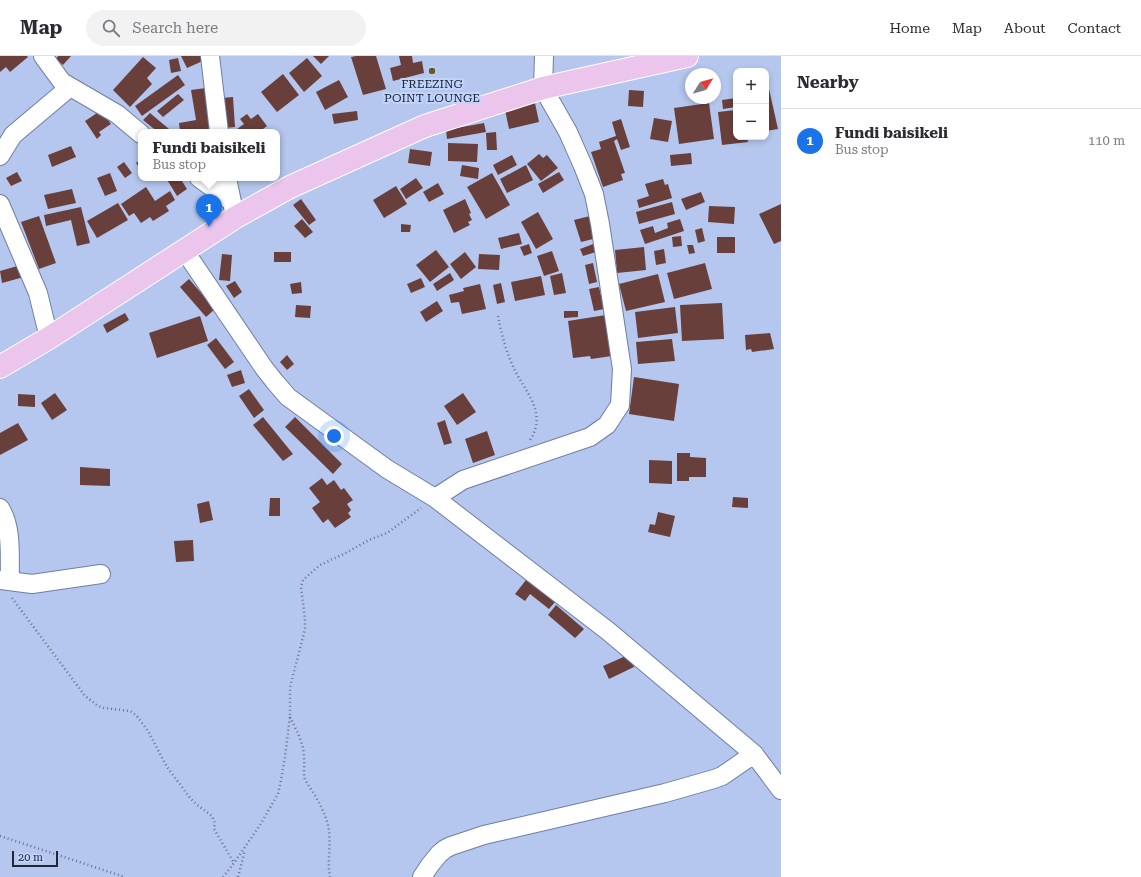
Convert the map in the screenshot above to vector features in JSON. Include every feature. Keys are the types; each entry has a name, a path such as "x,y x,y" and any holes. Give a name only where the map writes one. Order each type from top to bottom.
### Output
{"main road":[{"path":"0,366 49,338 184,250 234,209 290,187 425,126 543,88 687,56"}],"street":[{"path":"43,56 56,74 70,87 117,114 138,132"},
{"path":"210,56 219,129"},
{"path":"435,498 463,480 590,437 607,424 620,405 622,369 594,194 584,166 568,132 543,88 544,56"},
{"path":"0,156 13,135 70,87"},
{"path":"202,181 234,209"},
{"path":"228,181 234,209"},
{"path":"0,204 38,293 49,338"},
{"path":"184,250 264,368 288,397 387,469 435,498 608,631 754,754 781,790"},
{"path":"0,508 8,526 9,544 6,585 32,584 101,574"},
{"path":"422,877 439,854 451,846 484,835 664,793 714,779 722,776 754,754"}],"path":[{"path":"498,316 503,342 512,365 535,406 537,413 535,433 515,463"},
{"path":"223,877 260,825 278,794 285,758 290,716 290,687 305,629 302,587 303,580 320,565 369,540 387,533 435,498"},
{"path":"6,585 85,696 98,706 104,708 130,710 136,715 148,730 167,767 191,799 212,816 215,823 214,829 234,863"},
{"path":"290,716 302,745 305,780 323,813 328,830 328,866 330,877"},
{"path":"0,836 125,877"},
{"path":"238,877 245,847"}],"building":[{"path":"0,56 28,57 10,72 6,67 0,72"},
{"path":"58,56 71,56 63,65 56,59"},
{"path":"181,56 203,56 205,60 187,68"},
{"path":"313,56 329,56 321,64"},
{"path":"376,56 386,89 363,95 351,57"},
{"path":"399,56 412,56 413,63 422,61 424,73 393,81 390,68 401,65"},
{"path":"143,57 156,68 147,78 152,84 130,107 113,90"},
{"path":"178,58 181,71 171,73 169,60"},
{"path":"307,58 322,76 304,92 289,73"},
{"path":"283,74 299,95 277,112 261,92"},
{"path":"178,75 185,85 142,116 135,106"},
{"path":"339,80 348,97 325,110 316,92"},
{"path":"206,88 213,128 180,129 179,123 196,120 191,90"},
{"path":"769,89 778,129 769,130"},
{"path":"629,90 644,91 643,107 628,106"},
{"path":"178,94 184,100 163,117 157,111"},
{"path":"233,97 235,127 224,128 222,98"},
{"path":"733,98 733,107 723,109 722,100"},
{"path":"535,103 539,122 509,129 505,110"},
{"path":"709,104 714,139 679,144 674,108"},
{"path":"103,109 103,113 111,124 99,132 101,135 97,139 85,121"},
{"path":"733,110 733,140 748,140 748,142 722,145 718,112"},
{"path":"357,111 358,120 334,124 332,114"},
{"path":"150,113 169,129 154,129 143,120"},
{"path":"247,114 251,119 258,114 267,126 263,129 237,129 244,124 240,119"},
{"path":"654,118 672,121 668,142 650,139"},
{"path":"621,119 630,147 621,150 617,139 614,141 625,173 621,174 623,180 603,187 591,152 601,149 599,142 616,136 612,122"},
{"path":"484,123 486,132 447,139 446,130"},
{"path":"496,132 497,150 487,150 486,133"},
{"path":"448,143 478,144 477,162 448,161"},
{"path":"71,146 76,157 52,167 48,155"},
{"path":"410,149 432,152 430,166 408,163"},
{"path":"691,153 692,164 671,166 670,155"},
{"path":"539,154 543,158 547,155 558,168 541,181 527,164"},
{"path":"512,155 517,165 498,175 493,165"},
{"path":"124,162 132,173 125,178 117,167"},
{"path":"462,165 479,168 478,179 460,176"},
{"path":"526,165 533,180 507,193 500,179"},
{"path":"17,172 22,181 11,186 6,178"},
{"path":"559,172 564,180 543,193 538,184"},
{"path":"110,173 117,191 105,196 97,178"},
{"path":"492,173 510,205 486,219 467,187"},
{"path":"416,178 423,188 406,199 400,189"},
{"path":"663,179 665,185 668,184 672,198 639,208 637,200 649,196 645,184"},
{"path":"168,181 182,181 187,189 177,196"},
{"path":"438,183 444,194 429,202 423,192"},
{"path":"396,186 407,204 384,218 373,200"},
{"path":"146,187 155,201 170,191 175,200 166,206 169,211 153,221 150,217 141,223 134,213 129,216 121,204"},
{"path":"72,189 76,203 48,209 44,195"},
{"path":"701,192 705,202 686,210 681,199"},
{"path":"301,199 316,220 309,225 293,205"},
{"path":"465,199 471,213 469,214 472,220 468,222 470,225 454,233 443,210"},
{"path":"672,202 675,214 639,224 636,212"},
{"path":"118,203 128,220 97,238 87,221"},
{"path":"781,204 781,241 774,244 759,214"},
{"path":"709,206 735,207 734,224 708,222"},
{"path":"81,207 90,243 77,246 71,220 46,226 44,215"},
{"path":"538,212 553,239 536,249 521,222"},
{"path":"39,216 56,263 39,269 21,222"},
{"path":"590,216 597,238 581,242 574,220"},
{"path":"302,219 313,232 305,238 294,226"},
{"path":"680,219 684,231 645,244 640,230 653,226 655,233 668,228 667,223"},
{"path":"401,224 411,225 410,232 401,232"},
{"path":"702,228 705,241 698,243 695,230"},
{"path":"519,233 522,244 501,249 498,238"},
{"path":"681,236 682,246 673,247 672,237"},
{"path":"717,237 735,237 735,253 717,253"},
{"path":"596,243 599,251 583,256 580,249"},
{"path":"529,244 532,253 524,256 520,247"},
{"path":"687,245 693,245 695,253 689,254"},
{"path":"644,247 646,270 617,273 615,250"},
{"path":"664,249 666,263 656,265 654,251"},
{"path":"436,250 449,267 430,282 416,265"},
{"path":"552,251 559,271 544,276 537,256"},
{"path":"274,252 291,252 291,262 274,262"},
{"path":"465,252 476,267 461,279 450,264"},
{"path":"222,254 232,255 230,281 219,280"},
{"path":"479,254 500,255 499,270 478,269"},
{"path":"593,263 597,282 589,284 585,265"},
{"path":"705,263 712,289 674,299 667,273"},
{"path":"21,265 24,277 2,283 0,271"},
{"path":"450,273 454,280 437,291 433,284"},
{"path":"562,273 566,293 554,295 550,276"},
{"path":"658,274 665,302 626,311 619,284"},
{"path":"541,276 545,295 515,301 511,282"},
{"path":"421,278 425,287 411,293 407,284"},
{"path":"189,279 215,309 206,317 180,287"},
{"path":"235,281 242,292 234,298 226,286"},
{"path":"301,282 302,293 292,294 290,284"},
{"path":"501,283 505,302 497,304 493,285"},
{"path":"480,284 486,309 462,314 459,302 451,303 449,295 464,291 463,288"},
{"path":"599,287 604,309 594,311 589,289"},
{"path":"437,301 443,311 426,322 420,312"},
{"path":"722,303 724,339 682,341 680,305"},
{"path":"296,305 311,306 310,318 295,317"},
{"path":"675,307 678,333 638,338 635,312"},
{"path":"564,311 578,311 578,317 564,318"},
{"path":"125,313 129,320 107,333 103,325"},
{"path":"606,315 612,356 591,359 590,356 573,358 568,321"},
{"path":"200,316 208,341 157,358 149,333"},
{"path":"770,333 774,349 752,352 751,349 746,350 745,335"},
{"path":"216,338 234,362 225,369 207,345"},
{"path":"672,339 675,361 638,364 636,342"},
{"path":"287,355 294,364 287,370 280,362"},
{"path":"241,370 245,383 232,387 227,375"},
{"path":"634,377 679,384 674,421 629,414"},
{"path":"249,389 264,410 254,418 239,396"},
{"path":"55,393 67,410 52,420 41,403"},
{"path":"463,393 476,412 457,425 444,406"},
{"path":"18,394 35,395 35,407 18,406"},
{"path":"263,417 293,454 283,461 253,425"},
{"path":"295,417 342,464 333,474 285,427"},
{"path":"445,420 452,443 444,445 437,423"},
{"path":"18,423 28,440 0,455 0,433"},
{"path":"487,431 495,455 473,463 465,439"},
{"path":"677,453 690,453 690,457 706,458 706,477 689,477 689,481 677,481"},
{"path":"649,460 672,461 672,484 649,483"},
{"path":"80,467 110,469 110,486 80,485"},
{"path":"322,478 327,485 334,480 341,490 344,488 353,500 347,504 351,510 348,513 351,517 335,528 328,519 323,523 312,508 320,502 309,488"},
{"path":"733,497 748,498 748,508 732,507"},
{"path":"270,498 280,498 280,516 269,516"},
{"path":"209,501 213,520 200,523 197,504"},
{"path":"658,512 675,516 670,537 648,532 650,524 655,525"},
{"path":"193,540 194,561 176,562 174,541"},
{"path":"526,580 555,602 549,609 530,594 525,601 515,594"},
{"path":"556,605 584,629 575,638 548,615"},
{"path":"628,655 634,667 609,679 603,666"}],"place":[{"name":"FREEZING POINT LOUNGE","path":"432,71"},
{"name":"Fundi baisikeli","path":"209,227"}]}
